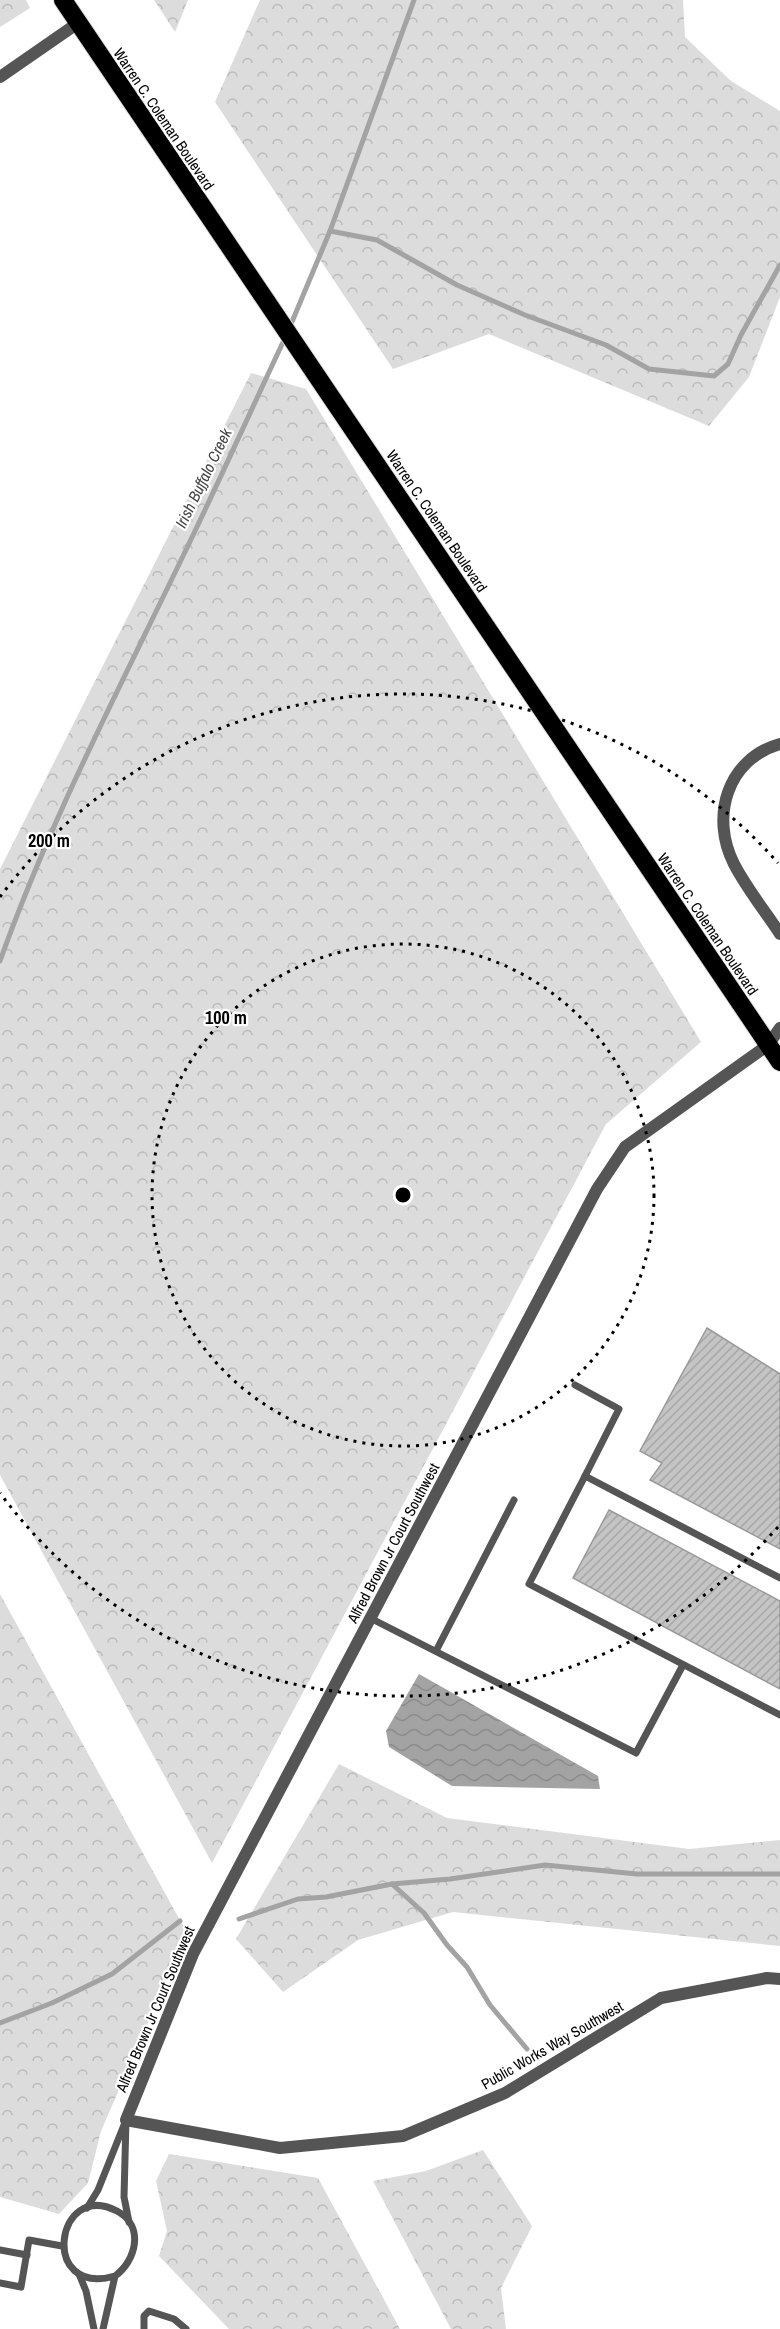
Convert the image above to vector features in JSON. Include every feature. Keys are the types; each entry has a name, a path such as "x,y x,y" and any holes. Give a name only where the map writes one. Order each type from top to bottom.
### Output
{"highway":[{"name":"Warren C. Coleman Boulevard","path":"63,0 780,1062"}],"street":[{"path":"0,77 78,23"},
{"path":"780,744 767,748 743,764 730,784 725,800 725,832 734,864 776,918 780,934"},
{"name":"Alfred Brown Jr Court Southwest","path":"126,2120 193,1954 597,1189 625,1147 768,1045 780,1028"},
{"name":"Public Works Way Southwest","path":"126,2120 280,2148 403,2136 505,2092 661,1998 767,1978 780,1979"}],"lane":[{"path":"575,1385 619,1409 529,1584 780,1715"},
{"path":"585,1476 780,1578"},
{"path":"436,1651 514,1500"},
{"path":"370,1618 636,1753 683,1665"},
{"path":"94,2329 86,2291 79,2274 71,2266 62,2246 68,2222 87,2208 98,2190 126,2120"},
{"path":"79,2274 103,2279 114,2276 125,2269 132,2258 134,2234 129,2222 124,2188 126,2120"},
{"path":"87,2208 110,2208 121,2213 129,2222"},
{"path":"0,2283 21,2287 29,2240 62,2246"},
{"path":"0,2250 27,2255"},
{"path":"103,2329 114,2276"},
{"path":"144,2329 144,2316 148,2311 174,2319 186,2329"}],"green space":[{"path":"0,0 26,0 30,8 0,27"},
{"path":"154,0 188,0 175,32"},
{"path":"260,0 683,0 685,37 731,81 780,111 780,297 749,377 709,426 489,334 393,369 215,102"},
{"path":"251,373 306,389 701,1042 606,1124 212,1863 0,1475 0,869"},
{"path":"0,1594 187,1933 101,2131 88,2183 59,2214 0,2197"},
{"path":"339,1764 447,1818 689,1849 780,1840 780,1946 453,1912 358,1940 283,1992 236,1939"},
{"path":"483,2150 532,2226 501,2288 506,2329 451,2329 373,2181 426,2171"},
{"path":"169,2154 318,2178 400,2329 229,2329 159,2256 167,2231 156,2181"}],"water":[{"path":"419,1674 598,1776 600,1789 452,1786 389,1747 386,1731"}],"building":[{"path":"707,1328 780,1374 780,1549 650,1480 662,1463 640,1451"},
{"path":"609,1510 780,1601 780,1689 573,1578"}],"waterway":[{"name":"Irish Buffalo Creek","path":"289,329 330,231 414,0"},
{"path":"330,231 377,240 457,285 525,315 606,345 649,369 714,376 728,364 741,335 780,265"},
{"name":"Irish Buffalo Creek","path":"0,961 63,806 285,338"},
{"path":"239,1919 298,1899 326,1897 392,1884 450,1879 545,1865 637,1874 780,1874"},
{"path":"392,1884 424,1913 447,1945 467,1967 490,2005 527,2049"},
{"path":"0,2023 52,2003 112,1974 180,1921"}]}
